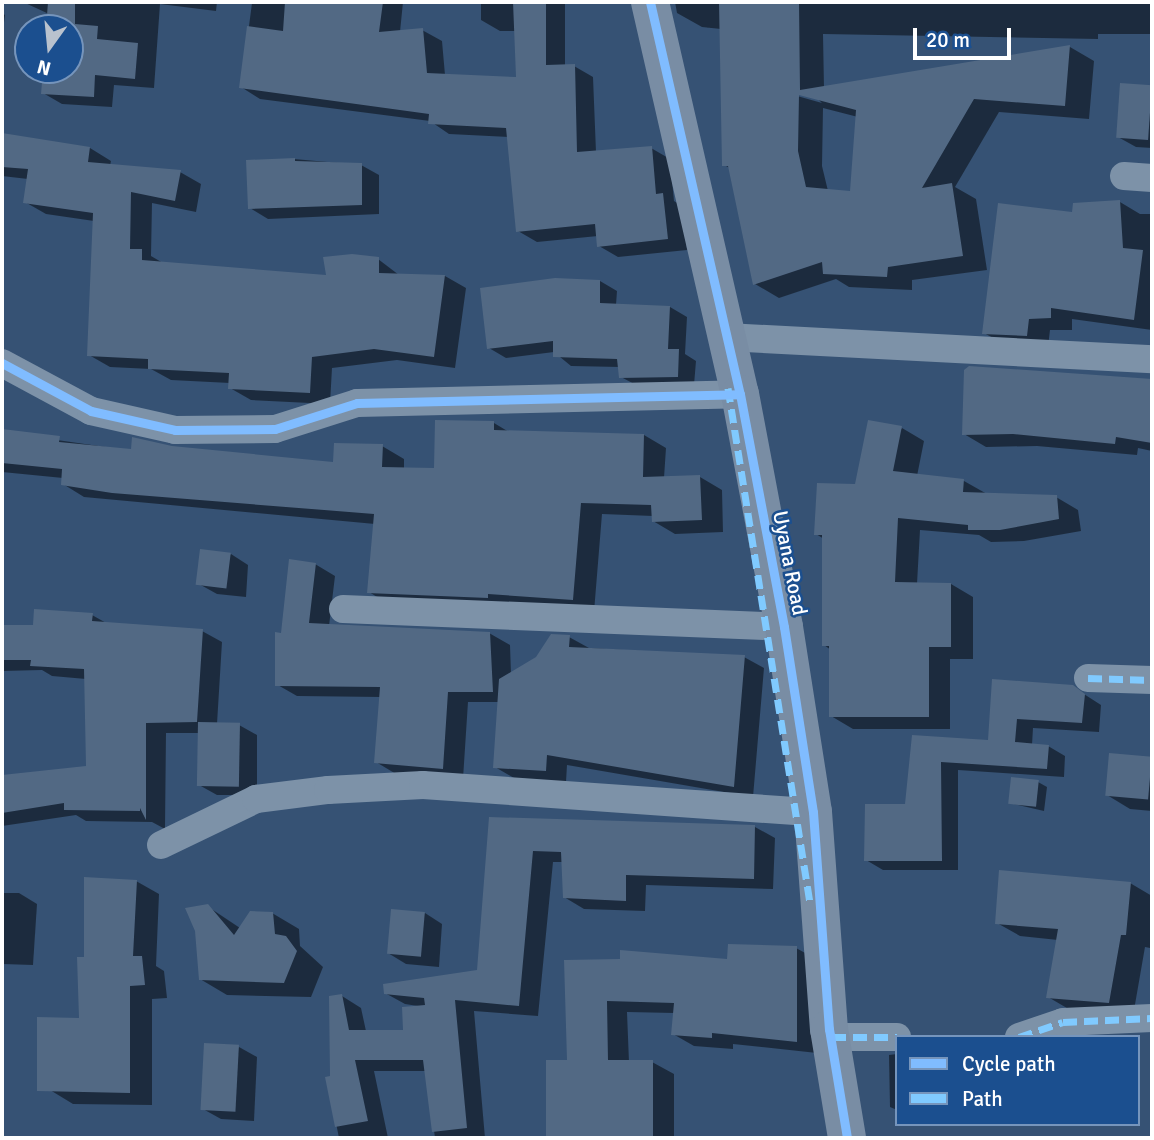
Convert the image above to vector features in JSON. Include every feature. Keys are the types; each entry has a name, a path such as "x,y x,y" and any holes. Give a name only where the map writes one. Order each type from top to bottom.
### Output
{"street":[{"name":"Uyana Road","path":"650,2 740,394 784,627 813,812 829,1029 847,1138"},
{"path":"1124,176 1152,178"},
{"path":"726,337 1152,359"},
{"path":"2,363 91,411 175,430 275,429 357,402 740,394"},
{"path":"343,609 784,627"},
{"path":"1088,678 1152,680"},
{"path":"161,845 256,799 355,788 423,785 813,812"},
{"path":"1025,1035 1063,1022 1152,1018"},
{"path":"829,1029 832,1037 895,1037"}],"building":[{"path":"48,2 75,2 75,14 47,14"},
{"path":"285,2 383,2 379,32 423,28 427,73 516,77 513,2 546,2 546,65 575,64 577,152 652,146 656,194 663,193 668,239 597,247 595,224 516,232 506,128 428,124 429,114 239,88 247,26 283,31"},
{"path":"719,2 799,2 800,90 1070,45 1065,106 974,99 922,188 952,183 963,256 888,267 887,277 823,274 822,262 753,285 728,166 722,166","holes":["799,95 856,110 850,191 806,187 798,151"]},
{"path":"84,25 98,26 97,39 138,43 135,79 95,75 94,97 41,94 42,84 84,84"},
{"path":"1120,83 1152,85 1148,140 1116,138"},
{"path":"2,133 90,147 88,162 181,170 175,201 131,192 130,249 142,249 142,260 326,275 323,257 352,254 379,257 379,273 445,275 434,357 374,349 312,357 310,393 228,389 229,373 148,369 148,359 87,356 93,213 23,203 28,169 2,167"},
{"path":"295,158 295,161 362,163 362,205 248,209 246,160"},
{"path":"1120,200 1123,248 1143,250 1134,320 1051,308 1051,318 1029,319 1027,336 982,334 998,203 1072,212 1073,203"},
{"path":"555,278 600,280 600,303 670,306 668,349 679,349 678,377 619,378 617,359 553,357 553,341 487,349 480,288"},
{"path":"969,366 1152,379 1152,443 1116,437 1115,444 1013,434 962,435 964,370"},
{"path":"435,420 494,421 494,430 644,434 643,477 700,475 702,520 652,522 651,505 581,503 573,600 488,594 488,598 367,593 374,514 112,493 61,485 62,469 2,463 2,429 60,436 59,442 131,449 132,437 172,446 333,462 334,443 383,444 382,467 434,468"},
{"path":"868,420 902,426 893,471 964,479 963,492 1057,495 1059,519 1000,530 968,530 968,525 898,518 895,582 951,583 951,647 929,647 929,717 829,717 829,646 822,646 822,535 814,535 817,483 855,484"},
{"path":"200,549 231,553 226,589 196,585"},
{"path":"289,559 316,563 309,623 490,632 493,692 448,692 443,769 374,763 380,687 275,686 275,632 281,633"},
{"path":"34,609 93,613 92,621 203,629 197,722 146,723 146,820 140,808 140,811 64,810 64,803 2,813 2,775 86,766 84,669 30,666 31,660 2,660 2,625 33,625"},
{"path":"551,634 570,635 569,647 745,655 734,787 547,755 546,771 493,768 499,679 536,657"},
{"path":"992,679 1073,685 1085,694 1082,723 1017,719 1015,742 1049,745 1047,769 941,762 942,861 864,861 865,804 905,804 912,735 988,740"},
{"path":"198,722 240,723 239,787 197,786"},
{"path":"1109,753 1152,757 1148,800 1105,796"},
{"path":"1011,777 1039,780 1036,807 1008,804"},
{"path":"489,817 755,825 754,879 626,875 626,901 563,898 561,852 533,851 519,1006 455,1000 467,1128 432,1132 423,1060 355,1060 368,1121 335,1127 325,1077 330,1076 329,996 342,994 349,1030 403,1030 402,1007 425,1005 424,998 384,994 383,984 477,970"},
{"path":"999,870 1131,882 1126,935 1121,935 1109,1003 1046,998 1058,929 995,924"},
{"path":"84,877 137,880 133,956 142,956 145,985 130,986 130,1093 37,1091 37,1017 79,1018 77,957 84,957"},
{"path":"208,904 234,935 250,911 273,912 275,934 286,936 297,951 284,983 199,980 195,931 185,908"},
{"path":"391,909 425,912 421,957 387,954"},
{"path":"728,944 797,946 797,1042 712,1033 712,1038 671,1035 674,1003 607,1001 608,1060 653,1060 653,1138 546,1138 546,1060 567,1060 564,960 620,959 620,950 727,959"},
{"path":"204,1043 239,1045 235,1112 200,1110"}],"marked path":[{"path":"728,388 810,903"},
{"path":"1088,678 1152,680"},
{"path":"1025,1035 1063,1022 1152,1018"},
{"path":"830,1032 832,1037 895,1037"}],"cycle path":[{"path":"650,2 740,394 784,627 813,812 829,1029 847,1138"},
{"path":"2,363 91,411 175,430 275,429 357,403 740,394"}]}
